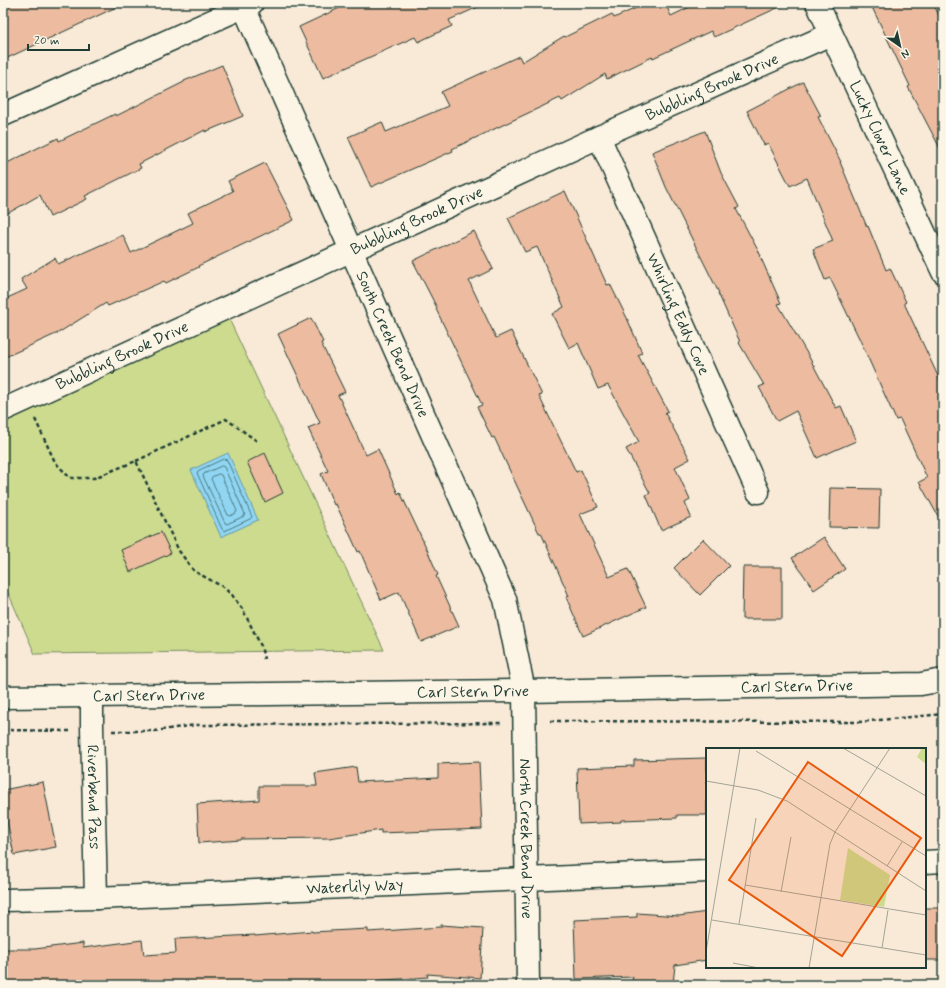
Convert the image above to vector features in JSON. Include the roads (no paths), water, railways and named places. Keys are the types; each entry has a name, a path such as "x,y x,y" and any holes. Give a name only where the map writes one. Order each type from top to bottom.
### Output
{"street":[{"name":"Lucky Clover Lane","path":"817,3 943,272"},
{"path":"3,115 246,4"},
{"name":"South Creek Bend Drive","path":"246,4 505,599 524,691"},
{"name":"Bubbling Brook Drive","path":"3,410 599,137 831,34"},
{"name":"Whirling Eddy Cove","path":"599,137 758,492"},
{"name":"Carl Stern Drive","path":"3,697 524,691 921,684 943,680"},
{"name":"North Creek Bend Drive","path":"524,691 528,985"},
{"name":"Riverbend Pass","path":"92,696 96,898"},
{"path":"926,862 943,861"},
{"name":"Waterlily Way","path":"3,900 96,898 706,871"}],"water":[{"path":"228,453 258,520 221,537 191,470"}]}
